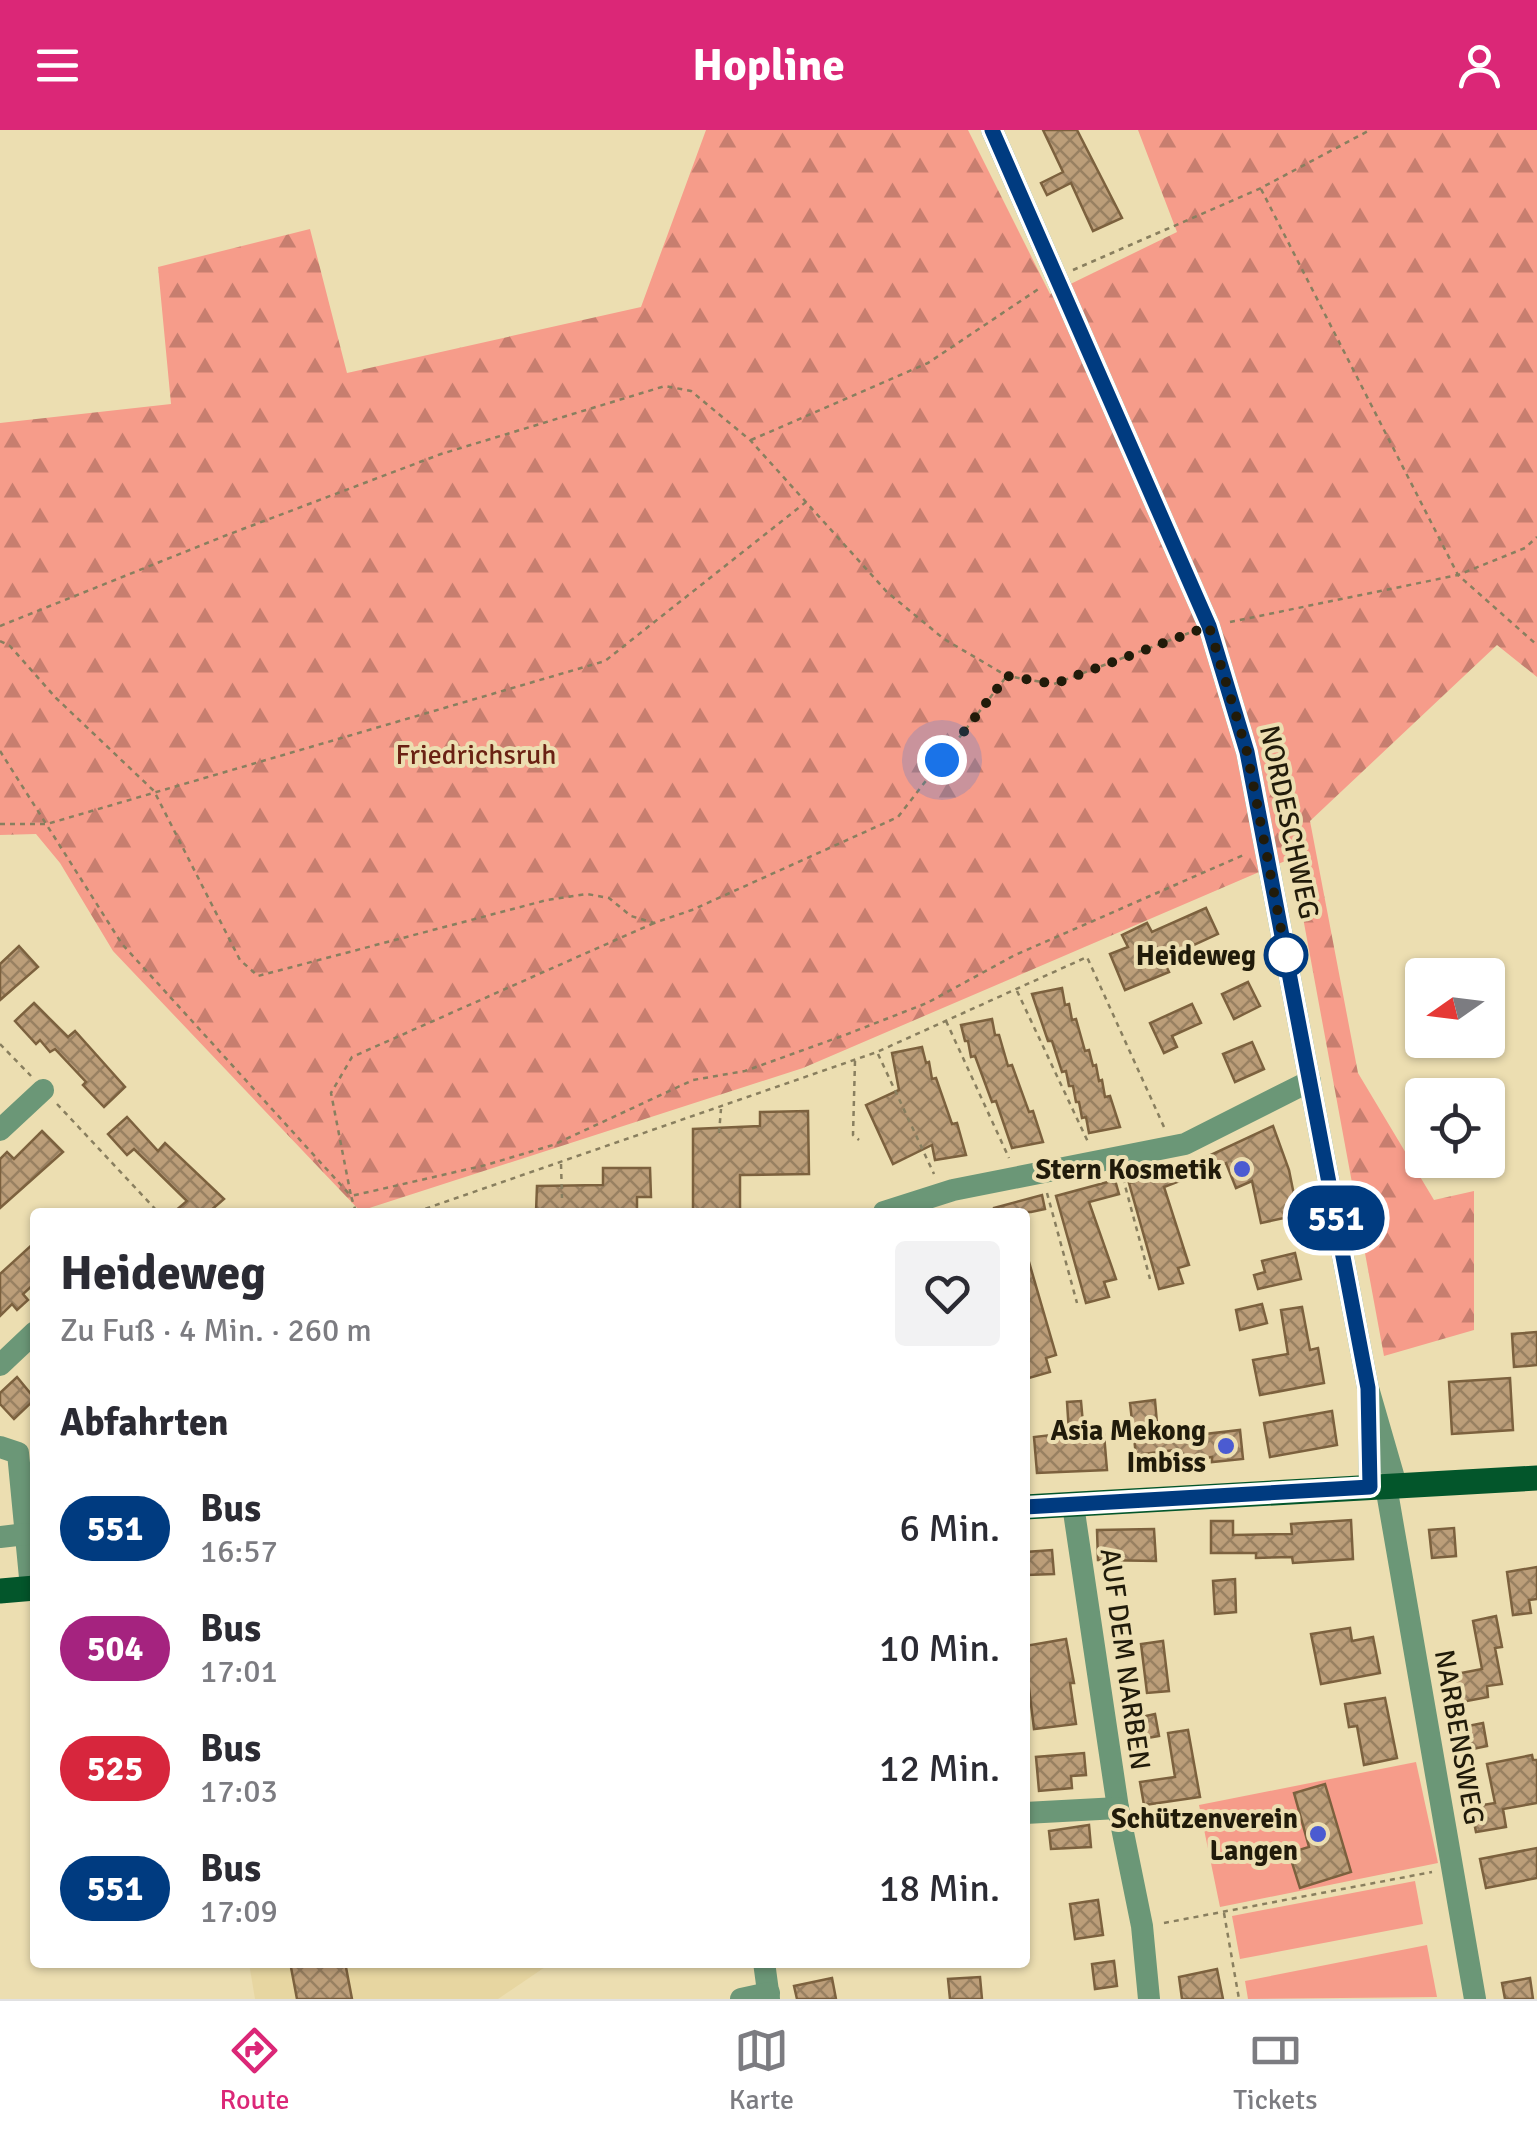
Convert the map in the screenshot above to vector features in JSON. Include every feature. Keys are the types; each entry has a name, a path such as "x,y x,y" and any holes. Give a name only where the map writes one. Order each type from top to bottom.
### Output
{"main road":[{"path":"1030,1507 1537,1478"},
{"path":"0,1592 30,1588"}],"street":[{"name":"NORDESCHWEG","path":"992,130 1209,626 1247,752 1384,1486"},
{"path":"896,1208 943,1193 1185,1144 1310,1082"},
{"path":"0,1130 44,1090"},
{"path":"0,1365 30,1337"},
{"path":"18,1451 30,1565"},
{"name":"NARBENSWEG","path":"1384,1486 1476,1999"},
{"name":"AUF DEM NARBEN","path":"1074,1504 1118,1808 1142,1926 1149,1999"},
{"path":"0,1537 26,1534"},
{"path":"1030,1813 1118,1808"},
{"path":"741,1999 769,1996 765,1968"}],"path":[{"path":"1354,130 1357,137"},
{"path":"750,440 928,363 1056,277 1260,188 1370,130"},
{"path":"1260,188 1458,575 1537,645"},
{"path":"0,626 442,454 665,386 692,391 750,440 887,592 944,640 1007,676 1054,684 1209,626 1458,575 1525,548 1537,537"},
{"path":"0,824 47,824 606,661 807,501"},
{"path":"0,641 10,646 56,698 154,791 240,960 258,976 546,900 587,894 609,898 631,916 654,922"},
{"path":"355,1208 331,1093 352,1057 898,817 1007,676"},
{"path":"0,750 122,944 351,1196"},
{"path":"351,1196 486,1165 552,1144 694,1080 744,1071 927,1003 1015,955 1266,845"},
{"path":"428,1208 877,1052 1087,957 1173,1146"},
{"path":"1016,990 1108,1159 1150,1280"},
{"path":"946,1021 1029,1175 1077,1304"},
{"path":"0,1044 154,1208"},
{"path":"877,1052 943,1193"},
{"path":"855,1060 853,1136 859,1140"},
{"path":"719,1132 720,1108"},
{"path":"562,1162 562,1198"},
{"path":"1142,1926 1224,1914 1425,1873"},
{"path":"1224,1914 1239,1999"}],"shaded area":[{"path":"250,1968 544,1968 498,1999 255,1999"}],"green space":[{"name":"Friedrichsruh","path":"706,130 968,130 1050,294 1177,232 1138,130 1537,130 1537,677 1497,645 1310,821 1358,1073 1405,1152 1405,1178 1421,1178 1434,1200 1474,1191 1474,1330 1384,1356 1292,858 803,1068 369,1208 357,1208 113,951 60,863 36,834 0,835 0,423 171,404 158,267 310,229 347,373 641,307"},
{"name":"Schützenverein Langen","path":"1416,1762 1438,1863 1220,1907 1199,1805"},
{"path":"1415,1881 1423,1924 1240,1959 1232,1916"},
{"path":"1427,1945 1437,1997 1248,1999 1245,1981"}],"building":[{"path":"1043,130 1077,130 1122,218 1093,231 1071,183 1047,195 1041,183 1063,172"},
{"path":"1206,908 1218,934 1163,959 1169,972 1125,990 1110,954 1128,947 1122,935 1147,923 1152,932"},
{"path":"19,946 38,967 0,1000 0,964"},
{"path":"1248,982 1260,1006 1234,1019 1222,994"},
{"path":"1062,988 1065,1005 1069,1004 1072,1020 1076,1019 1085,1051 1089,1050 1093,1066 1096,1065 1105,1097 1110,1096 1120,1127 1089,1133 1073,1086 1069,1086 1066,1071 1062,1072 1052,1041 1048,1041 1032,994"},
{"path":"34,1003 68,1037 75,1031 125,1087 104,1107 55,1049 50,1052 40,1040 36,1044 15,1021"},
{"path":"1192,1004 1201,1023 1172,1036 1177,1047 1164,1053 1150,1023"},
{"path":"992,1019 995,1035 999,1035 1008,1066 1012,1065 1043,1142 1012,1148 996,1101 992,1102 975,1056 971,1057 961,1025"},
{"path":"1252,1042 1264,1069 1235,1082 1223,1054"},
{"path":"922,1047 952,1124 957,1123 966,1155 935,1160 932,1145 893,1164 866,1105 899,1090 892,1053"},
{"path":"808,1111 809,1174 740,1175 740,1208 693,1208 693,1129 760,1126 760,1112"},
{"path":"127,1117 158,1151 165,1143 224,1199 214,1208 179,1208 187,1201 134,1149 127,1155 108,1134"},
{"path":"1273,1126 1289,1170 1298,1215 1261,1223 1252,1181 1236,1188 1226,1163 1164,1187 1189,1265 1178,1268 1183,1283 1159,1289 1129,1183 1185,1167"},
{"path":"42,1131 63,1152 0,1208 0,1159 7,1152 14,1159"},
{"path":"603,1168 650,1168 651,1197 637,1197 637,1208 536,1208 537,1186 603,1185"},
{"path":"1115,1180 1119,1194 1089,1202 1116,1279 1104,1282 1109,1297 1086,1303 1056,1196"},
{"path":"1042,1195 1045,1209 1030,1212 1030,1208 994,1208"},
{"path":"30,1247 30,1288 23,1294 28,1300 17,1310 12,1304 0,1316 0,1274"},
{"path":"1295,1253 1301,1279 1258,1289 1254,1275 1265,1272 1262,1261"},
{"path":"1030,1265 1056,1355 1046,1358 1050,1372 1030,1378"},
{"path":"1262,1304 1267,1323 1240,1330 1236,1310"},
{"path":"1302,1307 1310,1350 1318,1348 1324,1383 1260,1395 1253,1360 1288,1354 1281,1310"},
{"path":"1537,1332 1537,1365 1514,1367 1512,1334"},
{"path":"17,1377 30,1393 30,1404 14,1419 0,1404 0,1393"},
{"path":"1510,1378 1513,1430 1452,1434 1449,1382"},
{"path":"1155,1400 1158,1435 1195,1429 1196,1435 1240,1430 1243,1459 1212,1462 1212,1457 1177,1462 1175,1450 1136,1455 1130,1403"},
{"path":"1081,1401 1084,1435 1104,1434 1107,1470 1037,1473 1034,1437 1069,1433 1067,1402"},
{"path":"1332,1411 1337,1445 1270,1457 1264,1423"},
{"path":"1351,1520 1353,1559 1293,1563 1292,1557 1211,1553 1211,1521 1233,1521 1233,1535 1292,1534 1291,1524"},
{"path":"1454,1528 1456,1556 1432,1558 1429,1530"},
{"path":"1154,1529 1156,1561 1098,1560 1097,1530"},
{"path":"1052,1550 1054,1574 1030,1575 1030,1552"},
{"path":"1537,1567 1537,1599 1529,1600 1531,1613 1513,1615 1507,1572"},
{"path":"1235,1579 1236,1612 1215,1614 1213,1581"},
{"path":"1496,1616 1502,1647 1495,1648 1502,1684 1487,1686 1488,1697 1456,1703 1451,1675 1482,1669 1473,1621"},
{"path":"1350,1628 1352,1641 1373,1637 1380,1673 1321,1684 1311,1634"},
{"path":"1066,1639 1076,1724 1034,1729 1030,1645"},
{"path":"1163,1641 1169,1691 1147,1693 1141,1644"},
{"path":"1385,1698 1397,1758 1364,1765 1357,1726 1349,1727 1345,1704"},
{"path":"1155,1714 1159,1736 1136,1740 1132,1719"},
{"path":"1483,1723 1487,1746 1463,1751 1458,1728"},
{"path":"1188,1730 1200,1797 1144,1805 1140,1782 1175,1777 1168,1733"},
{"path":"1084,1753 1086,1775 1071,1776 1072,1788 1039,1791 1036,1757"},
{"path":"1532,1755 1537,1760 1537,1803 1503,1809 1506,1827 1476,1832 1471,1807 1495,1803 1487,1764"},
{"path":"1325,1784 1351,1872 1300,1888 1289,1853 1309,1847 1294,1793"},
{"path":"1089,1825 1091,1847 1051,1849 1049,1831"},
{"path":"1537,1848 1537,1878 1486,1888 1480,1859"},
{"path":"1098,1900 1103,1935 1075,1939 1070,1904"},
{"path":"1114,1961 1117,1986 1095,1989 1092,1964"},
{"path":"291,1968 346,1968 352,1999 297,1999"},
{"path":"1217,1969 1223,1999 1182,1999 1179,1977"},
{"path":"980,1977 982,1999 950,1999 948,1979"},
{"path":"832,1978 836,1999 797,1999 794,1986"},
{"path":"1530,1978 1533,1999 1505,1999 1502,1983"}],"bus line":[{"name":"551","path":"992,130 1209,626 1220,660 1247,752 1368,1388 1370,1487 1030,1507"}],"place":[{"name":"Heideweg","path":"1286,955"},
{"name":"Stern Kosmetik","path":"1242,1169"},
{"name":"Asia Mekong Imbiss","path":"1226,1446"},
{"name":"Schützenverein Langen","path":"1318,1834"}],"route":[{"path":"942,760 1007,676 1054,684 1209,626 1247,752 1286,955"}]}
